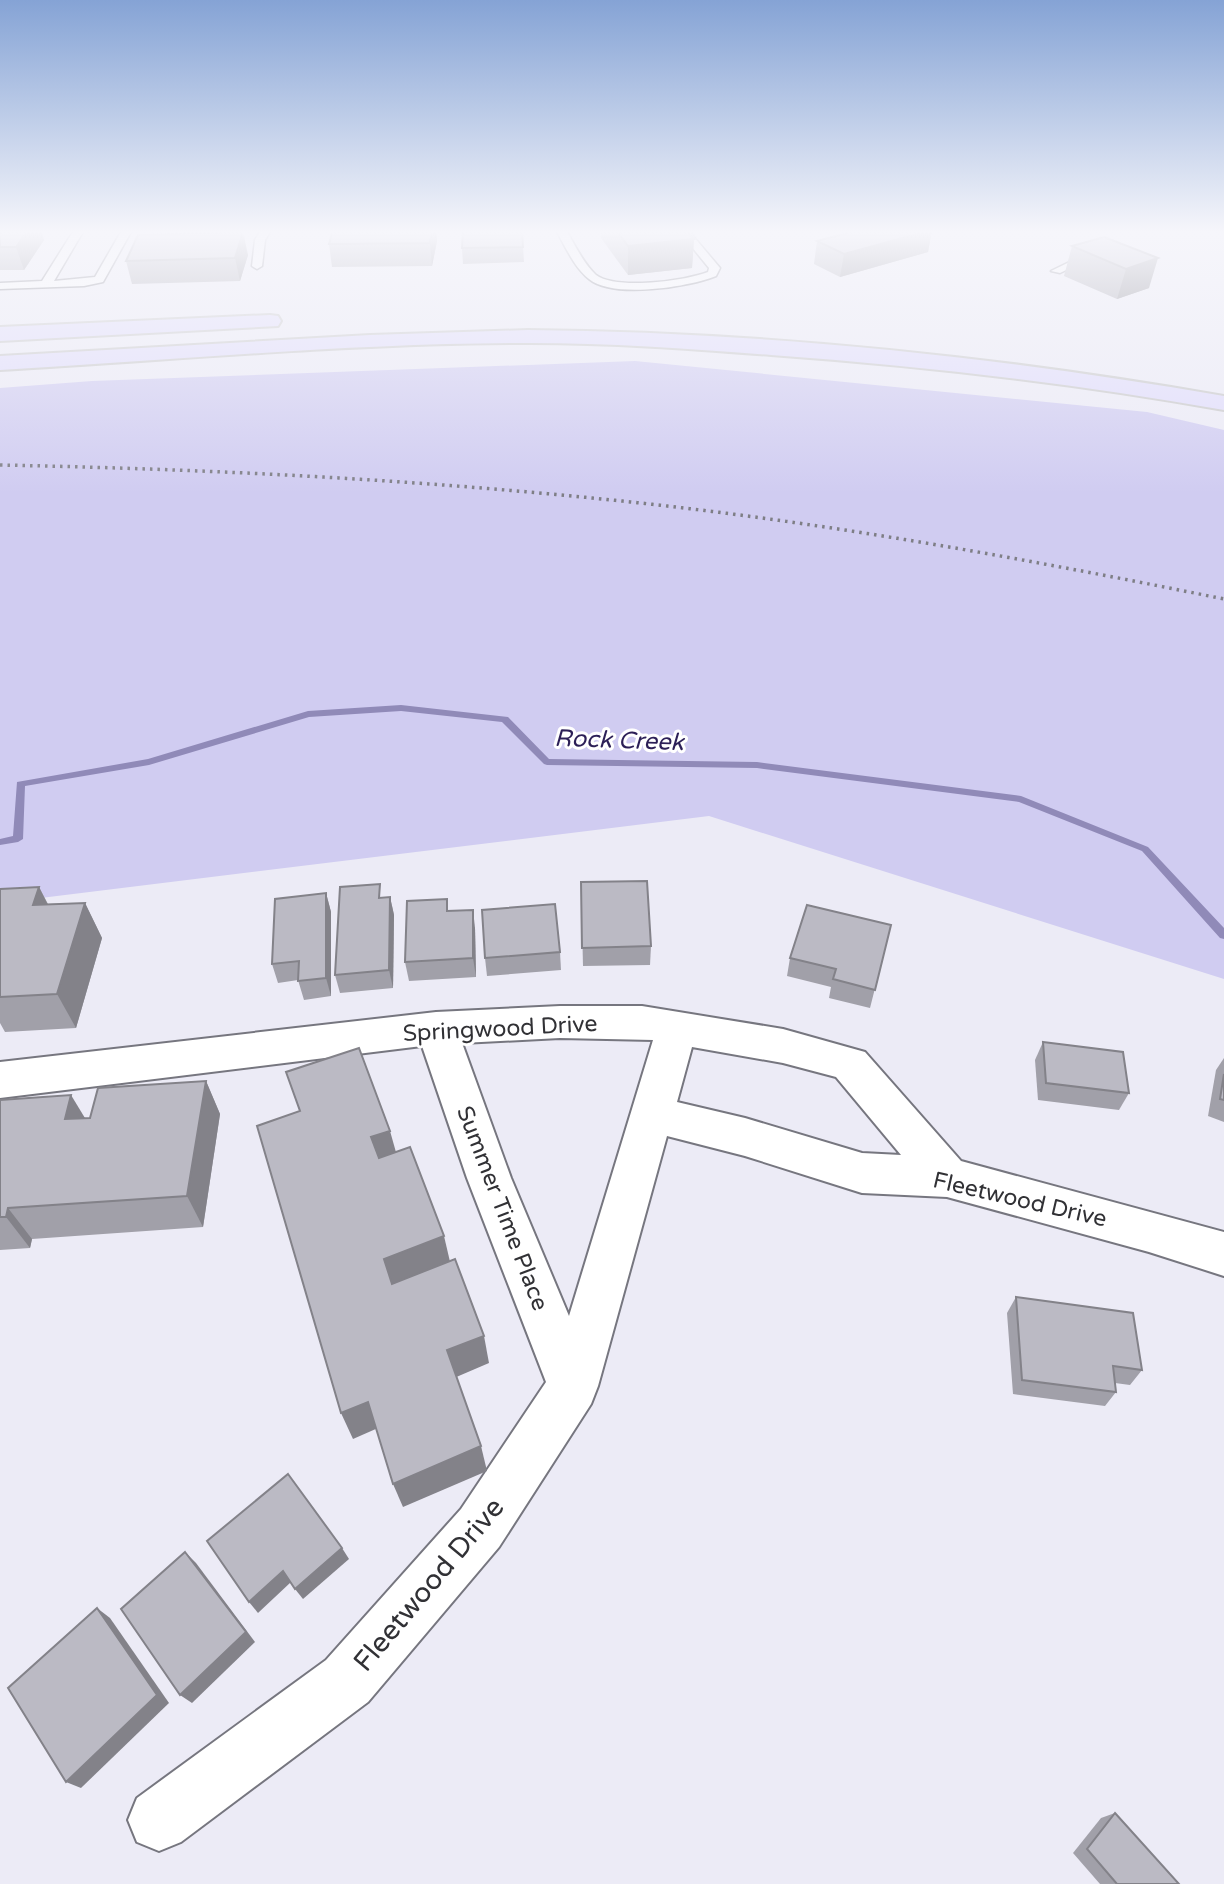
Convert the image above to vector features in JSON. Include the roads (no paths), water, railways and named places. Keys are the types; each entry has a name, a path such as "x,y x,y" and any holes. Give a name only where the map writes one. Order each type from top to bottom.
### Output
{"main road":[{"path":"0,334 291,320"},
{"path":"0,363 381,341 496,337 622,339 859,354 982,367 1137,387 1224,403"}],"street":[{"name":"Springwood Drive","path":"0,1080 436,1028 560,1022 642,1022 783,1046 849,1064 947,1177"},
{"name":"Summer Time Place","path":"436,1028 489,1178 573,1386"},
{"name":"Fleetwood Drive","path":"159,1820 347,1681 480,1528 573,1386 677,1028"},
{"name":"Fleetwood Drive","path":"652,1114 744,1137 863,1173 947,1177 1224,1254"}],"waterway":[{"name":"Rock Creek","path":"0,842 18,839 20,784 149,762 308,714 401,708 505,719 547,762 757,765 1021,799 1145,849 1224,935"}],"railway":[{"path":"0,465 307,476 612,500 920,542 1224,599"}]}
